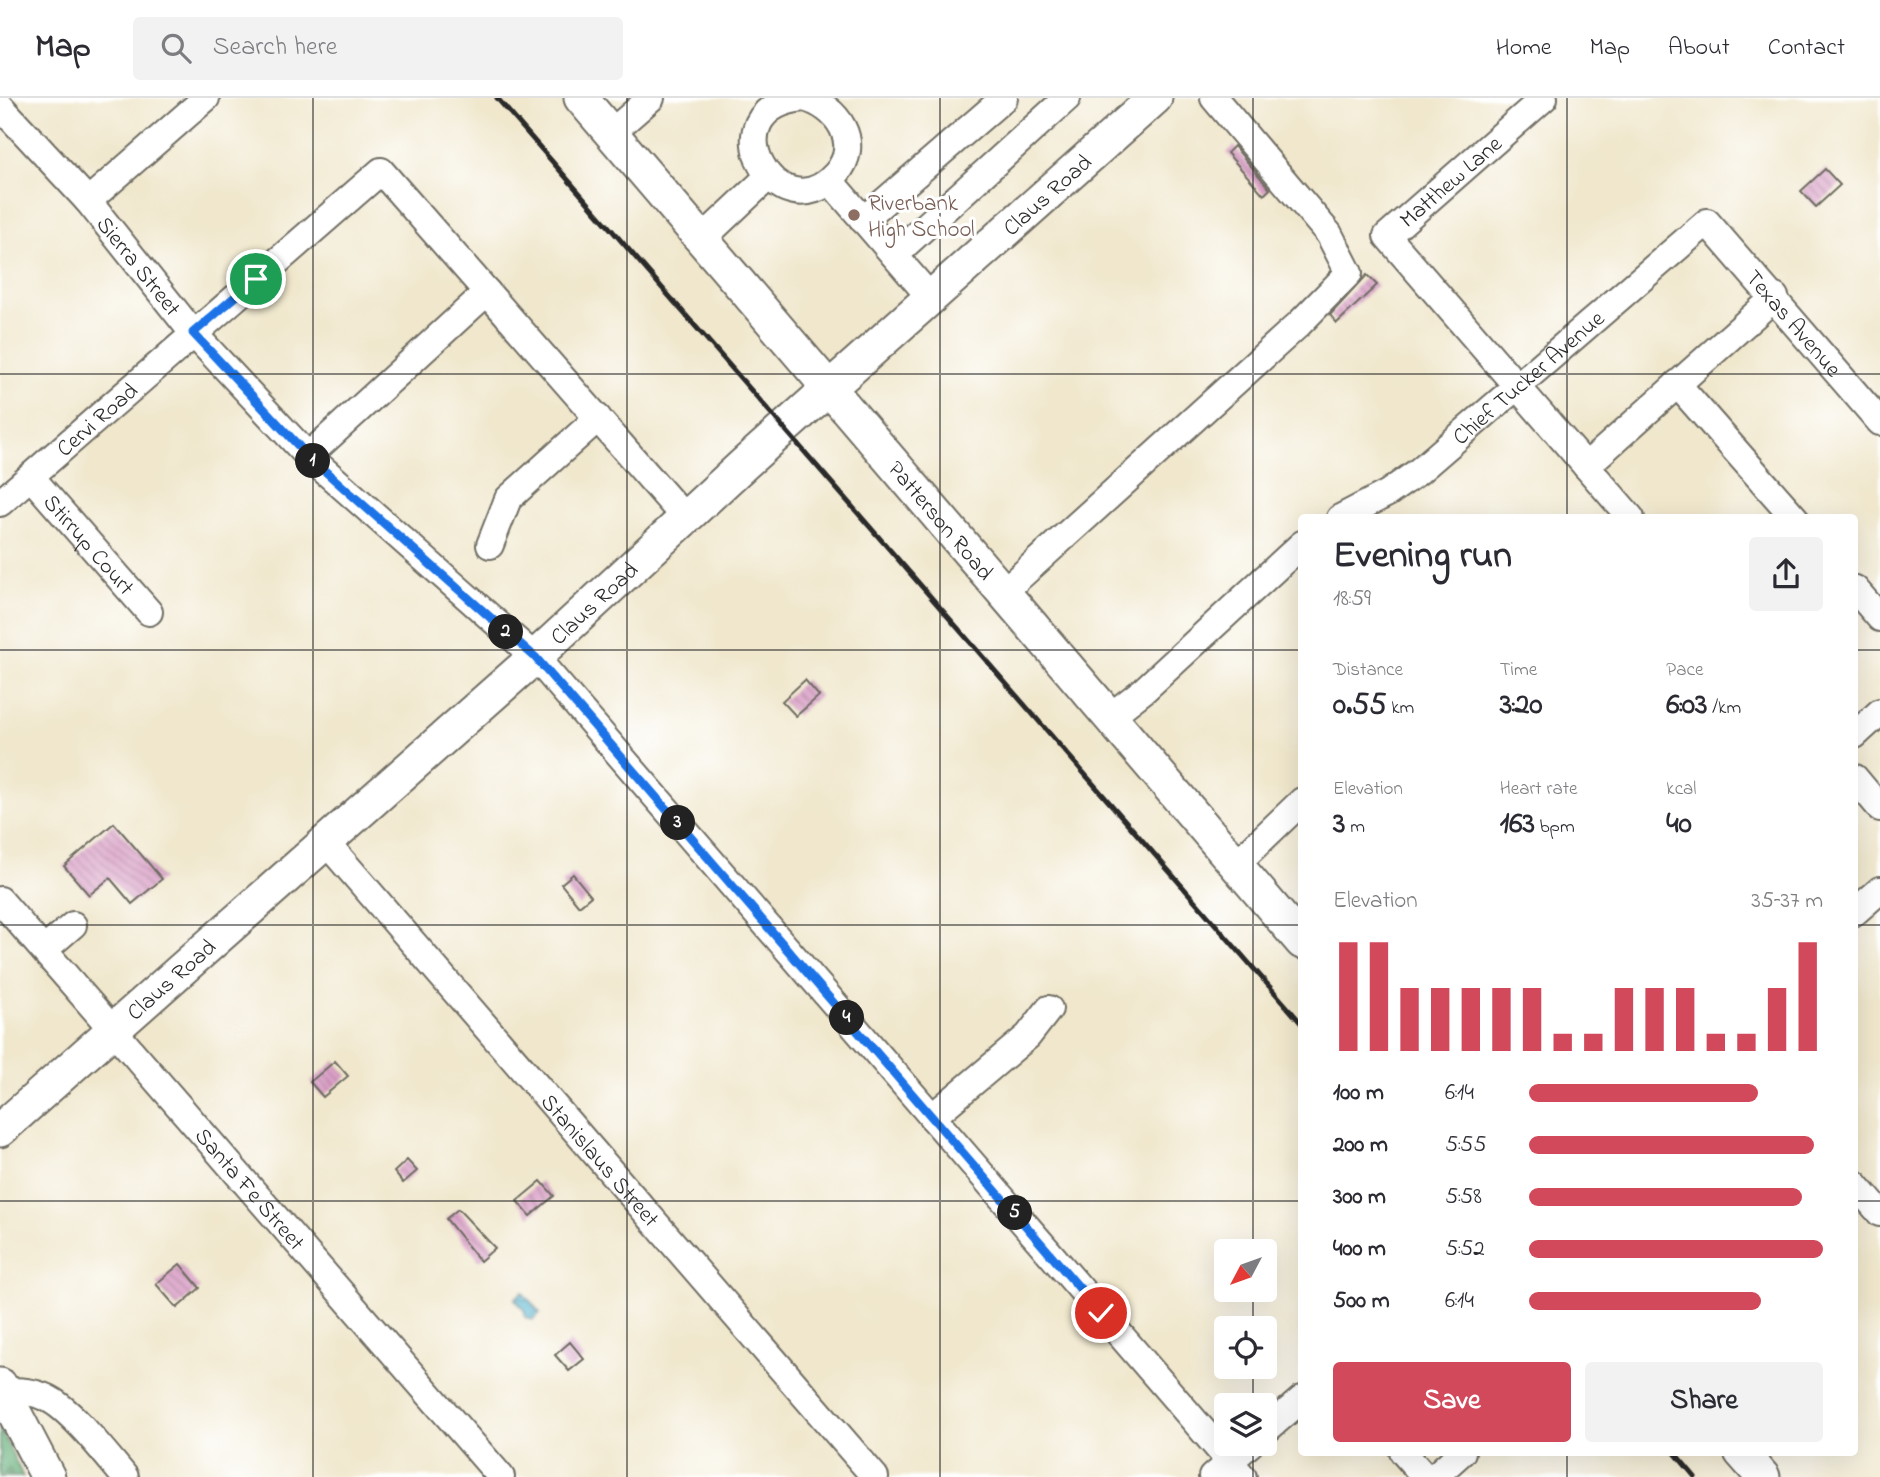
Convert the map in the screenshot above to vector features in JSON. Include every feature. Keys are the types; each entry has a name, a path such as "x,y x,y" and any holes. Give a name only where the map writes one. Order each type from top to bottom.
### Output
{"main road":[{"name":"Patterson Road","path":"581,98 1298,937"},
{"name":"Claus Road","path":"0,1130 535,657 685,518 1155,98"},
{"path":"2,1388 48,1477"},
{"path":"1745,1456 1763,1477"}],"street":[{"path":"88,201 206,98"},
{"path":"611,133 651,98"},
{"path":"803,98 819,102 832,110 842,123 847,138 846,154 840,169 830,181 802,191 788,189 768,177 756,159 757,129 763,116 774,106 803,98"},
{"path":"863,220 1004,98"},
{"path":"1019,98 1040,121"},
{"path":"894,255 966,193 1067,98"},
{"path":"1002,593 1299,324 1349,273 1329,234 1214,98"},
{"name":"Matthew Lane","path":"1516,387 1387,236 1544,98"},
{"name":"Sierra Street","path":"0,106 88,201 193,333 308,456 535,657 932,1117 1228,1472"},
{"name":"Cervi Road","path":"0,503 381,170 487,292"},
{"path":"702,239 768,177"},
{"path":"830,181 931,298"},
{"name":"Texas Avenue","path":"1707,222 1775,297 1880,422"},
{"name":"Chief Tucker Avenue","path":"1348,514 1388,493 1419,471 1707,222"},
{"path":"308,456 487,292 685,518"},
{"path":"1586,466 1775,297"},
{"path":"1677,384 1791,514"},
{"path":"1516,387 1628,514"},
{"path":"490,545 508,499 598,418"},
{"name":"Stirrup Court","path":"31,477 149,612"},
{"path":"1108,718 1144,690 1298,548"},
{"path":"1858,592 1880,618"},
{"path":"1858,732 1880,712"},
{"path":"1858,782 1880,808"},
{"path":"1236,865 1298,805"},
{"name":"Stanislaus Street","path":"326,842 875,1477"},
{"path":"1858,909 1880,890"},
{"name":"Santa Fe Street","path":"0,900 501,1477"},
{"path":"44,950 73,925"},
{"path":"932,1117 1027,1036 1048,1009"},
{"path":"1858,1187 1880,1213"},
{"path":"2,1388 27,1391 50,1399 84,1431 125,1477"},
{"path":"1277,1421 1298,1402"},
{"path":"1228,1472 1241,1456"},
{"path":"1407,1456 1425,1477"},
{"path":"1434,1477 1458,1456"}],"green space":[{"path":"0,1427 23,1477 0,1477"}],"water":[{"path":"522,1292 540,1313 532,1320 525,1317 525,1311 515,1299"}],"building":[{"path":"1234,146 1270,189 1264,195 1227,153"},
{"path":"1825,169 1840,185 1816,207 1801,191"},
{"path":"1367,275 1377,285 1337,323 1330,315"},
{"path":"805,680 819,696 796,716 782,701"},
{"path":"114,823 162,879 132,904 110,878 89,895 64,866"},
{"path":"573,874 591,896 579,906 561,884"},
{"path":"335,1061 348,1076 323,1097 310,1082"},
{"path":"407,1160 417,1171 403,1183 394,1172"},
{"path":"541,1181 554,1196 530,1216 517,1201"},
{"path":"458,1209 495,1248 480,1261 446,1219"},
{"path":"180,1264 200,1288 177,1308 156,1284"},
{"path":"570,1342 584,1359 569,1371 555,1355"}],"railway":[{"path":"497,98 1298,1019"},
{"path":"1677,1456 1695,1477"}],"place":[{"name":"Riverbank High School","path":"854,215"}],"route":[{"path":"256,279 193,333 308,456 535,657 1101,1313"}]}
